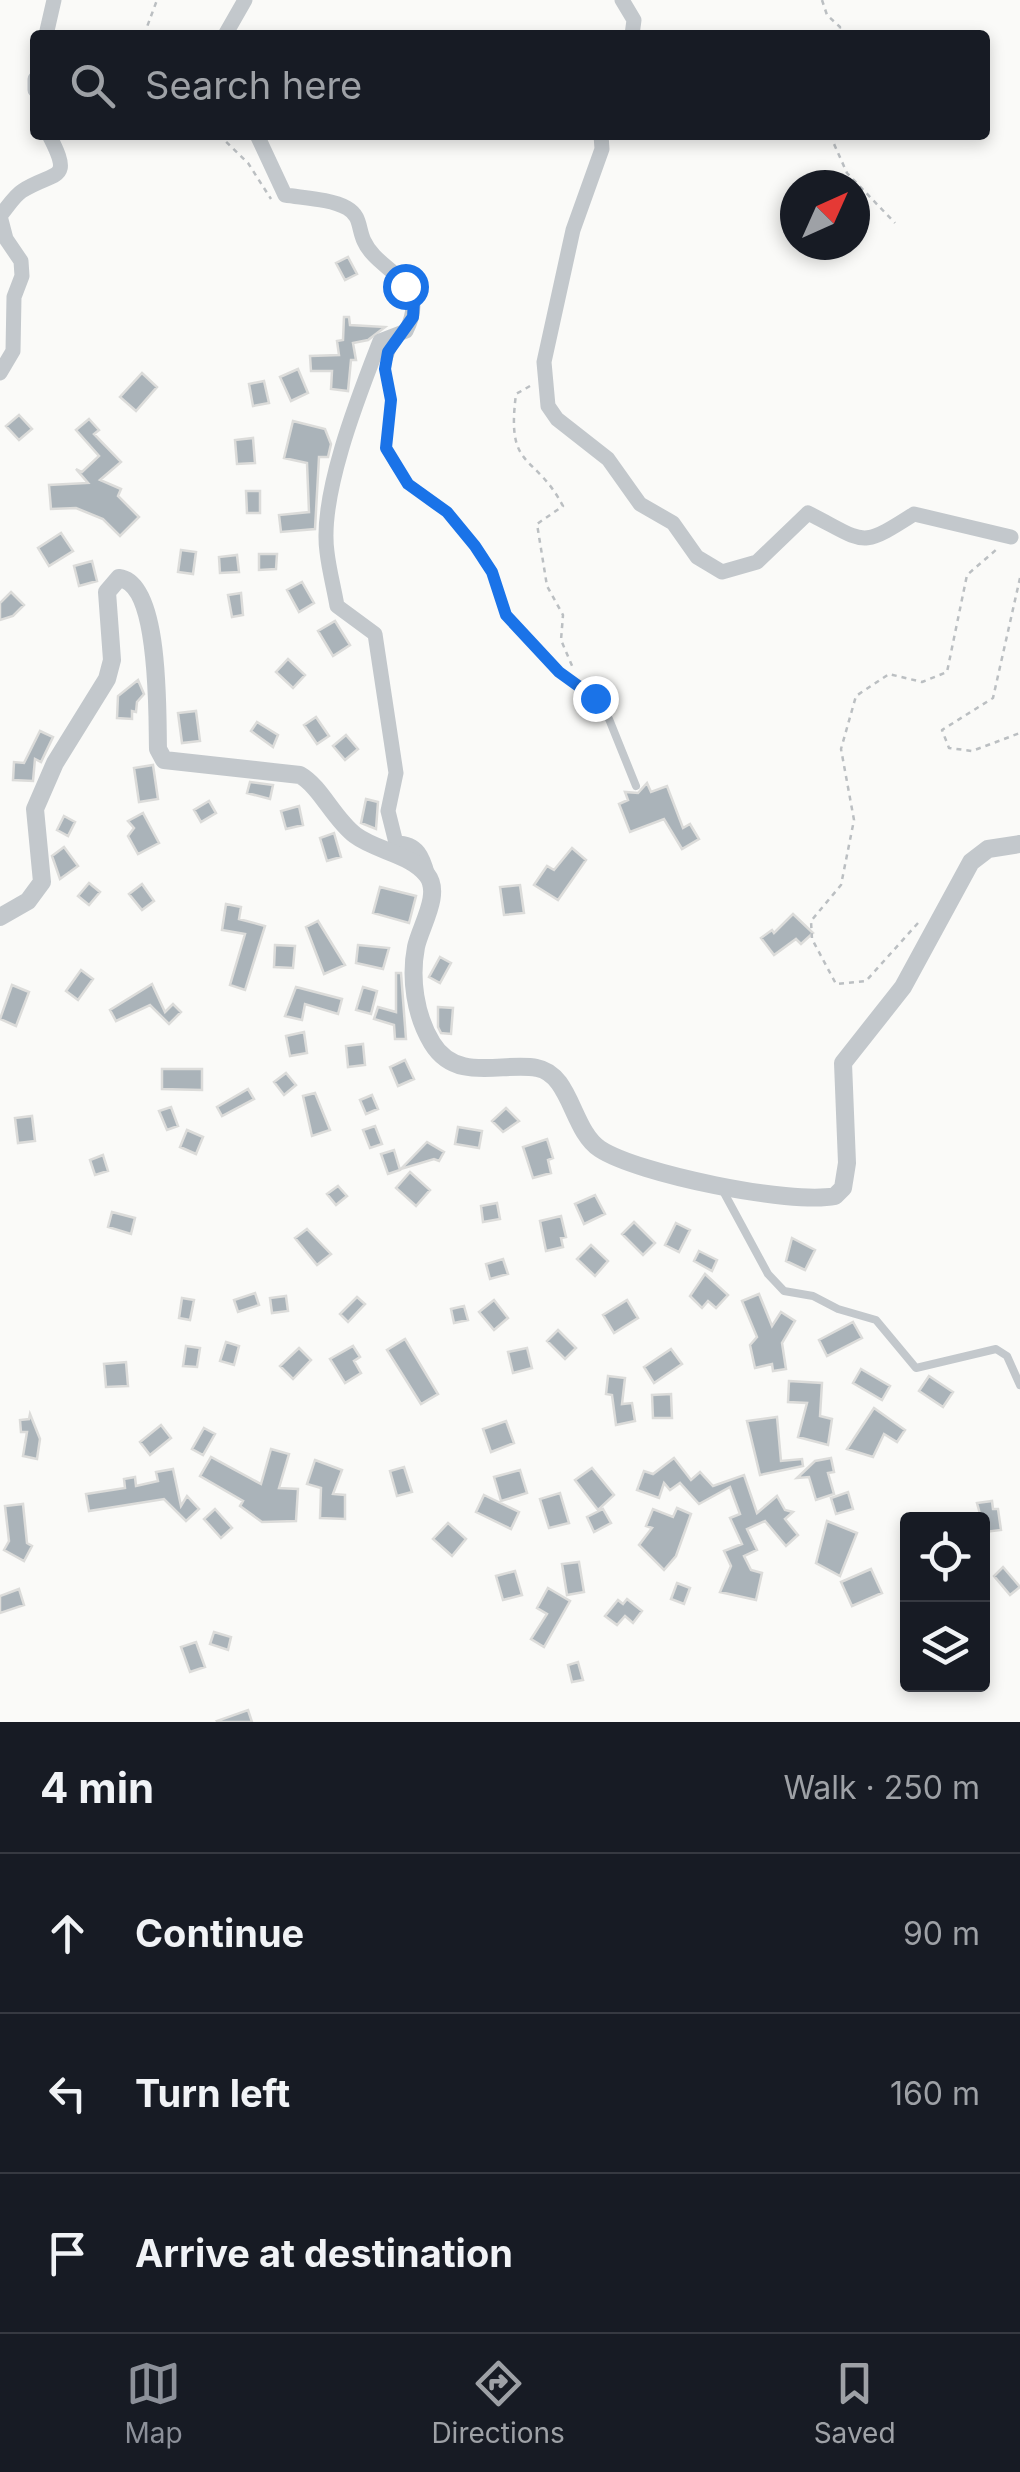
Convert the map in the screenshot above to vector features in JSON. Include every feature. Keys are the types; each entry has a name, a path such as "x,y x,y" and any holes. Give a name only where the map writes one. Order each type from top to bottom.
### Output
{"street":[{"path":"47,30 54,0"},
{"path":"229,30 245,0"},
{"path":"622,0 634,20 633,30"},
{"path":"0,373 13,351 14,297 22,276 21,261 6,239 0,216 20,191 52,181 60,172 62,161 51,140"},
{"path":"259,140 285,195 344,206 358,216 365,245 390,267 414,301 413,317 406,331 380,341 342,445 326,529 326,552 337,606 375,634 396,772 388,811 396,843 407,843 421,853 433,889 416,948 414,983 419,1012 436,1049 473,1068 537,1068 560,1085 581,1131 601,1150 781,1199 836,1196 843,1188 847,1163 843,1063 903,986 971,862 988,848 1020,844"},
{"path":"601,140 602,149 570,243 544,362 545,378 548,406 558,420 608,459 640,504 673,523 698,557 722,572 757,562 808,512 863,540 874,540 914,514 1011,537"},
{"path":"0,917 28,900 42,882 34,809 55,763 108,679 112,660 107,592 119,578 130,580 138,588 154,648 158,749 164,760 300,775 313,782 325,807 354,834 377,850 411,862 428,876"}],"lane":[{"path":"400,332 388,352 385,369 391,400 386,448 394,465 408,484 447,512 475,546 492,572 506,615 559,672 575,680 609,719 636,786"},
{"path":"720,1185 768,1274 784,1291 876,1320 916,1368 996,1349 1007,1356 1020,1385"}],"path":[{"path":"146,30 157,0"},
{"path":"822,0 827,15 840,30"},
{"path":"224,140 248,162 267,196 272,200 285,195"},
{"path":"832,140 848,172 895,222"},
{"path":"545,378 516,394 511,430 517,453 556,492 564,506 536,524 547,586 563,615 561,640 575,680"},
{"path":"920,922 866,981 836,984 812,939 811,921 841,884 854,820 841,749 856,696 889,674 922,682 947,672 967,575 1011,537"},
{"path":"1020,578 993,698 942,730 950,748 972,751 1020,733"}],"building":[{"path":"348,257 357,274 345,280 336,263"},
{"path":"344,317 349,317 350,325 385,327 368,340 353,343 356,360 351,360 348,391 331,389 332,371 311,371 310,356 339,355 337,341 343,340"},
{"path":"298,369 308,393 291,401 280,377"},
{"path":"142,373 157,387 136,411 120,397"},
{"path":"264,381 269,403 253,406 249,384"},
{"path":"19,415 32,429 19,440 6,426"},
{"path":"89,419 99,430 94,434 121,462 100,480 121,489 118,496 139,517 120,536 103,519 76,508 51,509 49,485 88,483 76,469 82,472 99,456 76,430"},
{"path":"293,421 325,429 331,444 328,457 319,457 315,529 281,532 279,515 309,512 307,463 284,458"},
{"path":"253,438 255,463 237,464 235,440"},
{"path":"246,491 260,491 260,513 247,513"},
{"path":"61,533 73,551 49,566 38,548"},
{"path":"181,550 196,552 193,574 178,572"},
{"path":"259,554 277,554 276,569 259,570"},
{"path":"237,555 239,572 220,573 219,557"},
{"path":"92,561 97,581 79,586 74,566"},
{"path":"302,582 314,603 299,612 287,590"},
{"path":"11,592 24,605 13,616 0,620 0,603"},
{"path":"241,593 243,615 232,617 228,595"},
{"path":"335,621 350,645 333,656 318,631"},
{"path":"288,659 305,675 293,688 276,672"},
{"path":"138,680 144,694 137,702 136,712 132,711 132,719 117,718 118,696"},
{"path":"196,711 200,741 182,743 178,713"},
{"path":"316,717 329,736 317,744 304,725"},
{"path":"257,722 278,735 273,747 251,731"},
{"path":"40,731 53,737 41,762 35,759 33,781 13,780 14,762 24,763"},
{"path":"346,735 358,749 345,760 333,746"},
{"path":"153,765 158,799 139,802 134,768"},
{"path":"250,782 273,785 270,799 247,793"},
{"path":"647,783 651,792 667,786 683,828 690,824 699,839 682,849 664,819 630,832 619,804 628,800 625,792 638,793"},
{"path":"366,799 378,802 376,829 361,823"},
{"path":"209,801 216,813 201,822 194,810"},
{"path":"299,806 303,825 286,829 281,811"},
{"path":"143,813 159,843 138,854 128,836 134,828 128,821"},
{"path":"64,816 75,822 68,836 57,830"},
{"path":"334,833 341,857 327,861 320,838"},
{"path":"64,847 78,866 60,879 52,856"},
{"path":"572,848 586,860 558,900 534,885 547,866 554,870"},
{"path":"89,883 100,892 89,905 78,896"},
{"path":"142,884 154,901 142,910 129,894"},
{"path":"520,885 524,913 504,915 500,887"},
{"path":"380,887 416,896 409,923 373,913"},
{"path":"226,904 241,907 239,919 265,926 245,990 230,985 245,934 222,930"},
{"path":"793,914 813,933 801,944 796,939 774,955 761,938 772,930 774,933"},
{"path":"318,921 345,965 324,974 306,927"},
{"path":"275,945 295,946 293,968 274,967"},
{"path":"358,945 389,948 383,969 356,963"},
{"path":"440,957 451,963 440,983 429,977"},
{"path":"81,970 93,979 78,1000 66,991"},
{"path":"396,973 401,973 406,1039 395,1039 394,1025 374,1019 378,1007 396,1012"},
{"path":"152,984 165,1012 173,1004 181,1012 169,1024 150,1005 116,1021 110,1010"},
{"path":"12,985 29,992 16,1026 0,1019"},
{"path":"296,987 342,999 338,1014 305,1004 302,1020 285,1016"},
{"path":"363,987 377,991 371,1014 356,1010"},
{"path":"438,1007 453,1008 451,1034 441,1033 438,1027"},
{"path":"304,1032 307,1053 290,1056 286,1036"},
{"path":"363,1044 365,1065 348,1067 346,1046"},
{"path":"405,1060 414,1079 398,1086 390,1067"},
{"path":"162,1069 202,1069 202,1090 162,1089"},
{"path":"286,1073 296,1085 284,1095 274,1082"},
{"path":"248,1089 254,1099 222,1116 217,1107"},
{"path":"315,1093 330,1130 312,1136 303,1096"},
{"path":"372,1095 378,1109 366,1114 360,1100"},
{"path":"171,1107 178,1126 167,1130 159,1111"},
{"path":"506,1108 519,1121 503,1132 492,1121"},
{"path":"32,1116 35,1141 18,1143 15,1118"},
{"path":"375,1126 382,1144 370,1148 363,1130"},
{"path":"458,1127 482,1131 479,1148 455,1144"},
{"path":"187,1130 203,1137 196,1154 180,1147"},
{"path":"547,1139 553,1158 548,1160 551,1173 533,1178 523,1147"},
{"path":"427,1142 444,1152 439,1161 401,1169"},
{"path":"394,1150 400,1170 388,1174 381,1154"},
{"path":"103,1155 108,1171 95,1175 90,1160"},
{"path":"410,1172 430,1190 416,1206 396,1188"},
{"path":"338,1186 347,1196 336,1205 327,1194"},
{"path":"595,1195 605,1214 584,1224 575,1204"},
{"path":"497,1203 500,1219 483,1222 481,1206"},
{"path":"112,1212 135,1218 131,1234 108,1227"},
{"path":"561,1216 566,1237 561,1238 563,1247 546,1251 540,1221"},
{"path":"634,1222 655,1243 643,1255 622,1234"},
{"path":"676,1223 690,1230 679,1252 665,1245"},
{"path":"307,1229 331,1254 317,1265 295,1238"},
{"path":"792,1238 815,1250 805,1270 786,1261"},
{"path":"591,1245 608,1261 595,1276 577,1259"},
{"path":"699,1251 717,1260 712,1271 694,1261"},
{"path":"503,1259 508,1274 490,1279 486,1264"},
{"path":"705,1274 728,1295 716,1308 708,1301 702,1308 690,1296"},
{"path":"255,1293 259,1305 238,1312 234,1300"},
{"path":"759,1294 772,1326 781,1312 795,1321 782,1343 786,1369 773,1371 772,1364 755,1368 750,1345 757,1337 742,1301"},
{"path":"286,1296 288,1311 272,1313 270,1298"},
{"path":"357,1297 365,1304 348,1322 340,1314"},
{"path":"182,1298 194,1300 190,1320 179,1318"},
{"path":"494,1300 508,1318 494,1330 479,1312"},
{"path":"627,1300 638,1318 614,1333 603,1315"},
{"path":"464,1306 468,1320 454,1323 451,1309"},
{"path":"853,1322 862,1338 827,1356 819,1340"},
{"path":"558,1330 576,1348 565,1359 547,1341"},
{"path":"405,1339 438,1394 421,1404 387,1350"},
{"path":"226,1342 239,1346 234,1365 220,1361"},
{"path":"186,1346 200,1348 197,1367 183,1366"},
{"path":"353,1346 360,1357 354,1361 361,1373 345,1383 330,1359"},
{"path":"299,1348 311,1360 293,1379 280,1366"},
{"path":"527,1348 532,1368 513,1373 508,1352"},
{"path":"671,1349 682,1364 654,1383 644,1367"},
{"path":"126,1362 128,1386 106,1387 104,1364"},
{"path":"861,1369 890,1386 882,1400 853,1383"},
{"path":"608,1376 625,1378 622,1404 632,1403 635,1421 616,1425 612,1395 606,1394"},
{"path":"929,1376 953,1392 943,1407 919,1391"},
{"path":"789,1381 822,1383 820,1416 832,1419 828,1445 798,1437 807,1403 788,1402"},
{"path":"671,1394 672,1418 653,1418 652,1395"},
{"path":"874,1408 905,1430 897,1442 884,1434 873,1457 847,1449"},
{"path":"30,1414 40,1439 37,1459 23,1456 27,1432 21,1432 20,1420 29,1419"},
{"path":"777,1417 781,1461 802,1459 803,1466 760,1475 747,1421"},
{"path":"506,1421 514,1443 491,1452 483,1429"},
{"path":"161,1425 171,1438 150,1455 140,1442"},
{"path":"204,1428 215,1434 203,1455 192,1449"},
{"path":"271,1449 289,1454 279,1488 298,1489 296,1521 262,1522 240,1506 243,1501 200,1476 211,1457 261,1484"},
{"path":"674,1458 691,1480 700,1472 713,1486 744,1475 757,1513 777,1496 785,1510 793,1512 785,1519 798,1535 786,1546 765,1521 747,1529 757,1550 744,1556 751,1570 762,1573 756,1600 720,1592 731,1566 724,1551 742,1544 730,1518 740,1514 730,1487 699,1504 680,1483 670,1490 664,1483 659,1498 637,1490 644,1471 653,1474"},
{"path":"831,1458 834,1472 828,1473 834,1494 816,1500 809,1477 797,1478 815,1461"},
{"path":"315,1460 342,1470 333,1494 345,1495 345,1519 320,1518 321,1488 307,1484"},
{"path":"404,1467 412,1492 397,1496 390,1471"},
{"path":"592,1468 614,1495 598,1510 575,1480"},
{"path":"173,1469 181,1506 187,1496 199,1509 186,1521 164,1499 89,1511 86,1494 125,1488 124,1479 135,1477 136,1486 158,1481 156,1472"},
{"path":"520,1470 527,1493 501,1501 494,1477"},
{"path":"848,1492 853,1509 836,1514 831,1498"},
{"path":"560,1493 569,1523 549,1528 540,1499"},
{"path":"484,1495 519,1512 511,1529 476,1512"},
{"path":"992,1501 993,1509 998,1509 1001,1530 990,1531 990,1512 979,1512 977,1503"},
{"path":"23,1504 27,1543 32,1546 24,1561 4,1550 9,1541 5,1506"},
{"path":"677,1508 691,1514 676,1556 664,1570 639,1545 652,1528 646,1526 653,1509 673,1517"},
{"path":"215,1509 232,1528 221,1538 204,1519"},
{"path":"603,1509 611,1523 594,1532 587,1517"},
{"path":"827,1521 857,1533 840,1576 816,1563"},
{"path":"448,1523 466,1539 452,1556 433,1539"},
{"path":"579,1562 584,1592 567,1595 562,1564"},
{"path":"1003,1567 1020,1587 1010,1595 994,1576"},
{"path":"871,1569 882,1593 852,1606 841,1582"},
{"path":"515,1571 522,1595 503,1600 496,1576"},
{"path":"677,1583 690,1588 684,1604 671,1599"},
{"path":"548,1588 570,1601 544,1647 531,1639 547,1614 537,1608"},
{"path":"19,1589 24,1605 0,1613 0,1596"},
{"path":"627,1599 642,1611 633,1623 625,1616 617,1625 605,1616 618,1600 623,1604"},
{"path":"214,1632 231,1637 228,1650 210,1644"},
{"path":"196,1642 205,1667 190,1672 181,1647"},
{"path":"578,1662 583,1680 572,1682 568,1665"},
{"path":"248,1710 252,1722 217,1721"}],"route":[{"path":"405,286 414,301 413,317 388,352 385,369 391,400 386,448 408,484 447,512 475,546 492,572 506,615 559,672 595,698"}]}
